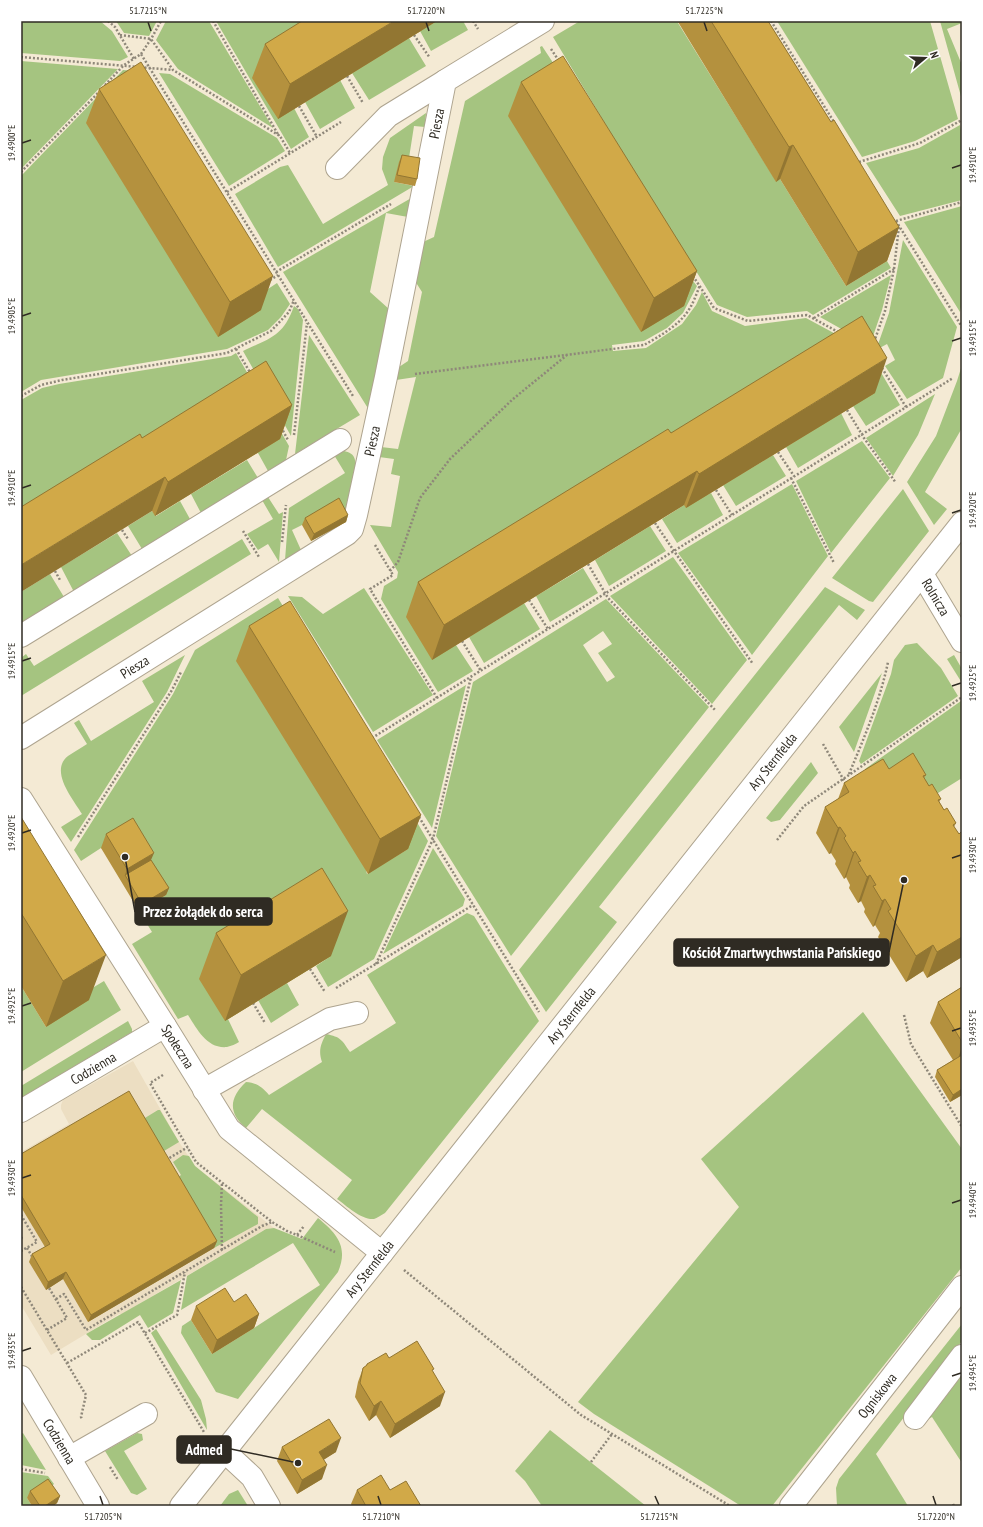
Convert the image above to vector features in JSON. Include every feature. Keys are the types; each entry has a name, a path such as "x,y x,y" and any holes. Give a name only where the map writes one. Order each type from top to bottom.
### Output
{"street":[{"path":"336,168 388,116 540,23"},
{"name":"Piesza","path":"21,738 273,581 347,534 352,529 386,377 445,82"},
{"path":"21,636 340,440"},
{"name":"Ary Sternfelda","path":"180,1506 962,523"},
{"name":"Rolnicza","path":"922,574 962,642"},
{"name":"Społeczna","path":"21,799 166,1026 229,1129 382,1253"},
{"path":"204,1090 330,1019 357,1013"},
{"name":"Codzienna","path":"21,1111 166,1026"},
{"name":"Ogniskowa","path":"792,1506 962,1287"},
{"path":"916,1418 962,1356"},
{"name":"Codzienna","path":"21,1377 98,1506"},
{"path":"69,1458 146,1414"},
{"path":"224,1451 252,1477 269,1506"}],"path":[{"path":"108,21 115,27 134,59"},
{"path":"21,172 124,65 141,54 151,40 161,21"},
{"path":"213,21 290,153"},
{"path":"473,21 478,30"},
{"path":"771,21 837,127"},
{"path":"540,23 562,66"},
{"path":"120,35 151,40 173,70 280,136"},
{"path":"414,35 430,60"},
{"path":"141,54 374,431"},
{"path":"21,57 173,70"},
{"path":"347,76 365,107"},
{"path":"164,104 170,100"},
{"path":"299,106 317,137"},
{"path":"826,124 833,120"},
{"path":"863,168 858,160 920,143 962,120"},
{"path":"206,171 211,167"},
{"path":"267,282 277,273 425,185"},
{"path":"896,221 962,202"},
{"path":"231,211 236,207"},
{"path":"892,214 962,327"},
{"path":"893,230 899,226"},
{"path":"873,344 885,311 894,269 899,226"},
{"path":"813,318 894,269"},
{"path":"692,274 714,308 748,321 807,315 845,336"},
{"path":"386,377 646,344 668,331 682,318 690,309 700,285"},
{"path":"21,396 41,385 62,380 227,353 271,331 288,312 294,300"},
{"path":"236,349 252,376"},
{"path":"390,571 398,562 420,498 450,459 513,399 568,355"},
{"path":"879,363 906,407"},
{"path":"371,739 953,378"},
{"path":"847,410 864,438 896,483"},
{"path":"280,424 289,441"},
{"path":"778,452 794,476"},
{"path":"791,478 834,563"},
{"path":"716,490 732,515"},
{"path":"229,508 273,581"},
{"path":"356,515 393,575 370,589 438,698"},
{"path":"656,523 753,664"},
{"path":"588,564 608,598 716,711"},
{"path":"529,600 548,629"},
{"path":"462,641 481,671"},
{"path":"848,775 866,734 884,684 889,658"},
{"path":"62,862 172,690 181,670"},
{"path":"376,964 433,839 471,677"},
{"path":"777,840 804,806 962,697"},
{"path":"367,733 374,744"},
{"path":"821,741 847,785"},
{"path":"413,819 418,816 555,1036"},
{"path":"310,969 326,994"},
{"path":"253,1004 268,1029"},
{"path":"904,1015 911,1044 962,1127"},
{"path":"163,1161 188,1147"},
{"path":"222,1183 222,1250"},
{"path":"21,1215 37,1242 21,1251"},
{"path":"56,1299 64,1294 86,1330 262,1226 272,1222"},
{"path":"27,1248 34,1259"},
{"path":"382,1253 582,1414 730,1506"},
{"path":"144,1333 177,1314 185,1272"},
{"path":"21,1287 86,1395 81,1417 118,1480"},
{"path":"47,1330 67,1318 49,1288"},
{"path":"66,1363 138,1322 205,1434"},
{"path":"591,1462 612,1434"},
{"path":"21,1469 47,1473"}],"shaded area":[{"path":"133,1061 179,1142 195,1166 274,1228 266,1229 51,1355 21,1305 21,1152 69,1124 61,1109 63,1100"}],"green space":[{"path":"21,21 100,21 112,31 128,57 120,61 21,53"},
{"path":"116,21 157,21 149,36 124,33"},
{"path":"166,21 209,21 273,128 178,69 156,40"},
{"path":"216,21 346,21 294,108 309,137 291,149"},
{"path":"437,21 463,21 468,30 431,51 420,31"},
{"path":"580,21 680,21 678,23 776,181 780,179 846,286 887,261 891,268 813,315 807,311 747,317 717,305 553,37"},
{"path":"777,21 930,21 958,119 915,141 862,157"},
{"path":"940,21 962,21 962,23 947,29 962,65 962,100"},
{"path":"409,38 426,66 369,100 352,73"},
{"path":"542,46 575,96 675,291 693,281 697,286 683,313 667,328 644,341 612,345 613,351 646,348 682,324 696,305 702,292 712,311 745,326 806,318 869,352 900,405 866,426 853,406 849,351 456,645 473,671 438,692 381,599 384,586 397,578 398,572 370,525 391,527 400,476 391,474 394,459 379,457 381,447 398,449 416,377 396,380 399,367 408,361 422,292 415,281 423,242 434,237 465,101 541,53 540,47"},
{"path":"21,61 118,69 21,169"},
{"path":"123,70 146,72 253,299 277,283 290,304 281,317 268,330 227,349 41,380 21,392 21,176"},
{"path":"159,73 170,74 277,138 285,151 229,186"},
{"path":"340,80 355,108 320,129 305,102"},
{"path":"426,113 425,127 414,126 409,158 394,182 414,186 278,267 235,194 280,167 288,165 323,224 388,185 382,169 383,157 390,138"},
{"path":"960,125 962,136 962,200 900,216 866,163 919,148"},
{"path":"413,197 408,217 386,213 370,292 389,309 369,410 283,272"},
{"path":"962,206 962,302 960,312 904,222"},
{"path":"903,240 957,327 943,378 907,399 885,366 895,360 887,344 876,350 889,313"},
{"path":"891,275 882,310 870,345 820,317"},
{"path":"294,306 298,309 303,320 291,436 243,351 268,339 280,330 290,316"},
{"path":"309,335 360,415 295,454"},
{"path":"236,353 289,446 286,460 268,471 258,453 21,534 21,400 42,388 59,384 231,356"},
{"path":"962,365 962,428 925,492 947,509 934,525 907,482 936,436"},
{"path":"935,394 918,435 893,476 866,438"},
{"path":"841,413 852,435 798,468 786,447"},
{"path":"862,441 890,478 831,553 796,481"},
{"path":"344,451 352,455 356,465 346,522 302,525 292,530 301,550 285,560 289,508 345,473 334,455"},
{"path":"773,455 786,476 736,506 723,485"},
{"path":"247,460 258,478 201,513 191,494"},
{"path":"792,484 828,556 752,655 678,553"},
{"path":"903,489 929,531 873,602 869,601 832,578"},
{"path":"711,493 723,515 677,543 662,519 684,505"},
{"path":"268,497 279,514 283,512 279,562 268,544 258,550 247,534 273,519 262,500"},
{"path":"180,501 190,519 142,549 128,526 152,511 156,516"},
{"path":"650,526 666,551 609,586 595,560"},
{"path":"117,533 132,556 74,592 61,567"},
{"path":"242,539 251,554 21,696 21,658 26,654 34,666"},
{"path":"673,557 747,660 712,704 610,596"},
{"path":"583,568 598,593 550,622 536,596"},
{"path":"50,574 64,597 21,623 21,592"},
{"path":"825,587 865,610 857,620 839,605 599,907 617,922 546,1012 519,970"},
{"path":"364,588 433,695 373,732 288,596 302,597 323,614"},
{"path":"278,598 303,639 367,874 408,849 399,834 418,824 428,841 374,959 328,987 316,966 331,956 228,1019 239,1042 227,1047 220,1047 214,1045 203,1037 188,1015 178,1019 132,944 152,932 139,911 166,895 101,848 81,861 74,850 173,694 195,650"},
{"path":"606,599 709,707 511,956 436,836 473,682","holes":["603,631 612,644 598,653 615,677 607,682 583,645"]},
{"path":"524,603 540,629 484,663 469,637"},
{"path":"917,643 941,668 958,696 861,764 859,761 891,674 894,660 905,645"},
{"path":"185,655 167,692 71,842 61,827 82,814 64,785 61,769 63,762 68,756 87,744 74,723 79,720 91,741 154,702 142,681"},
{"path":"954,655 962,669 962,683 947,659"},
{"path":"882,673 854,752 839,727"},
{"path":"466,685 432,828 377,740"},
{"path":"961,701 962,778 930,798 873,785 865,769"},
{"path":"811,762 818,773 780,820 771,822 766,818"},
{"path":"433,848 465,899 463,906 383,954"},
{"path":"467,913 474,916 539,1021 385,1213 374,1219 369,1219 354,1212 337,1199 352,1180 262,1109 246,1128 236,1117 233,1105 234,1100 240,1088 246,1082 259,1086 269,1095 322,1062 320,1054 321,1047 326,1034 335,1036 341,1040 350,1052 396,1023 367,975"},
{"path":"104,981 121,1010 21,1072 21,986 46,1027 84,993"},
{"path":"287,983 299,1005 271,1023 258,1000"},
{"path":"863,1012 962,1149 962,1267 772,1506 741,1506 594,1414 578,1402 739,1207 701,1159"},
{"path":"128,1021 132,1032 21,1098 21,1086"},
{"path":"160,1110 179,1142 159,1154 140,1121"},
{"path":"183,1155 189,1156 195,1166 258,1217 258,1224 214,1248 174,1180 181,1175 173,1162"},
{"path":"318,1218 330,1229 339,1241 342,1255 338,1272 238,1399 216,1392 181,1333 182,1326 191,1320 212,1354 320,1285 293,1243 181,1310 187,1276 266,1229 274,1228 302,1239"},
{"path":"181,1280 173,1313 148,1328 140,1315 100,1340 92,1340 86,1334"},
{"path":"962,1324 962,1341 876,1454 908,1506 837,1506 836,1488 839,1479"},
{"path":"156,1329 201,1400 207,1430 151,1333"},
{"path":"962,1370 962,1463 932,1417 922,1423"},
{"path":"550,1430 646,1506 542,1506 525,1481 515,1471"},
{"path":"23,1433 46,1470 21,1465 21,1434"},
{"path":"137,1433 142,1434 143,1440 124,1451 147,1489 137,1495 131,1493 105,1451"},
{"path":"21,1472 48,1476 54,1484 48,1489 27,1498 32,1506 21,1506"},
{"path":"238,1490 248,1506 220,1506 229,1494"}],"building":[{"path":"302,21 394,21 290,84 265,44"},
{"path":"711,21 768,21 831,122 834,120 899,227 858,252 793,145 789,147"},
{"path":"563,56 697,271 654,298 521,82"},
{"path":"141,62 273,276 230,302 99,89"},
{"path":"402,155 420,158 417,179 397,175"},
{"path":"862,316 887,358 699,474 697,471 444,625 418,582 668,429 671,433"},
{"path":"266,361 292,405 168,482 165,477 21,565 21,507 140,434 142,438"},
{"path":"339,498 348,515 314,534 305,518"},
{"path":"290,601 421,815 380,839 249,626"},
{"path":"913,753 926,775 923,776 929,786 932,784 941,799 938,800 944,810 947,808 956,823 953,825 959,834 961,832 962,834 962,937 937,952 933,945 916,956 888,911 891,909 885,899 882,901 873,886 876,885 870,875 867,877 858,862 861,861 855,851 853,853 844,838 846,836 840,827 838,828 825,807 849,792 844,783 863,771 883,759 889,769"},
{"path":"21,817 106,955 63,981 21,913"},
{"path":"133,818 154,853 127,869 106,834"},
{"path":"151,860 169,888 142,904 125,875"},
{"path":"322,868 348,911 241,975 216,933"},
{"path":"962,987 962,1042 938,1002"},
{"path":"962,1055 962,1089 953,1095 937,1070"},
{"path":"129,1091 217,1241 91,1315 66,1272 48,1282 32,1254 50,1244 21,1195 21,1154"},
{"path":"225,1288 234,1302 246,1294 259,1314 217,1340 196,1306"},
{"path":"417,1341 434,1369 432,1370 445,1392 395,1424 381,1401 374,1406 360,1383 363,1368 386,1353 389,1358"},
{"path":"329,1419 341,1438 319,1452 327,1465 302,1480 282,1447"},
{"path":"381,1475 390,1490 406,1481 421,1506 366,1506 357,1490"},
{"path":"48,1479 60,1496 45,1506 40,1506 30,1491"}],"place":[{"name":"Przez żołądek do serca","path":"125,857"},
{"name":"Kościół Zmartwychwstania Pańskiego","path":"904,880"},
{"name":"Admed","path":"298,1463"}]}
